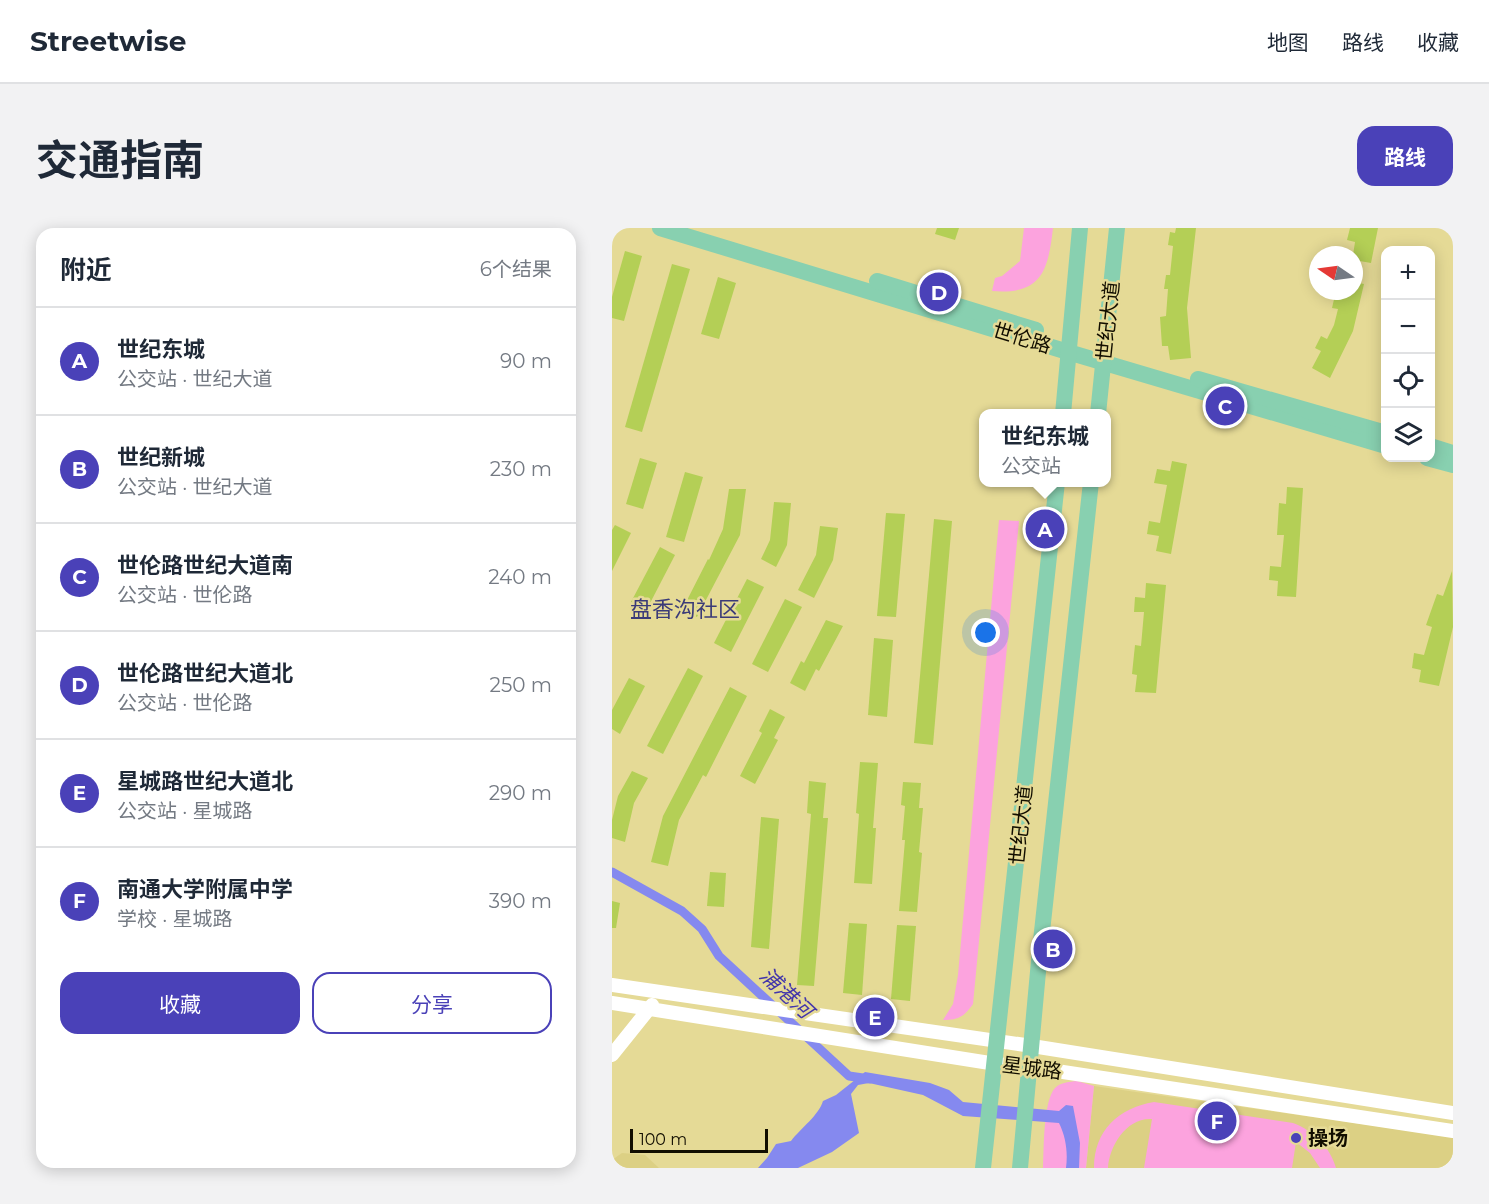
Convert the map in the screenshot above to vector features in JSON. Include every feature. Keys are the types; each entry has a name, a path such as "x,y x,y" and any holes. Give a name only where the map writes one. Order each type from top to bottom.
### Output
{"main road":[{"name":"世伦路","path":"660,228 1068,346"},
{"name":"世伦路","path":"698,228 1381,444"},
{"name":"世纪大道","path":"1063,409 1080,228"},
{"name":"世纪大道","path":"1099,409 1117,228"},
{"name":"世伦路","path":"1104,357 1381,432"},
{"path":"1435,447 1453,453"},
{"path":"1435,460 1453,465"},
{"name":"世纪大道","path":"984,1168 1057,487"},
{"name":"世纪大道","path":"1020,1168 1040,950 1091,487"}],"street":[{"name":"星城路","path":"612,985 1032,1046 1453,1113"},
{"path":"612,1055 660,993"},
{"name":"星城路","path":"612,1003 996,1064 1030,1067 1453,1131"}],"shaded area":[{"path":"1024,228 1053,228 1048,257 1039,278 1022,289 992,291 995,278 1002,276 1020,261"},
{"path":"999,520 1019,521 973,1004 960,1017 943,1020 953,1004 958,975"},
{"path":"865,1072 930,1083 949,1090 963,1102 1059,1111 1066,1105 1073,1106 1080,1143 1079,1168 1066,1168 1066,1145 1059,1123 963,1116 923,1095 869,1083 858,1085 851,1094 859,1133 832,1152 798,1168 758,1168 776,1144 791,1141 814,1116 823,1101 836,1095"},
{"path":"1077,1081 1094,1086 1086,1168 1043,1168 1045,1126 1051,1094 1060,1085"},
{"path":"1094,1086 1453,1137 1453,1168 1086,1168"},
{"path":"1154,1102 1293,1123 1308,1130 1320,1141 1330,1153 1336,1168 1320,1168 1310,1153 1296,1142 1292,1168 1144,1168 1152,1119 1143,1120 1127,1128 1116,1142 1108,1168 1094,1168 1098,1142 1111,1123 1130,1110"},
{"path":"622,1153 645,1155 659,1168 612,1168 612,1160"}],"building":[{"path":"937,228 959,228 955,240 935,234"},
{"path":"1176,228 1196,228 1187,308 1191,358 1170,360 1168,346 1162,346 1160,317 1166,316 1168,289 1164,289 1166,275 1170,275 1173,246 1168,245 1170,232 1175,233"},
{"path":"1350,228 1378,228 1371,263 1363,262 1363,246 1354,246 1355,242 1347,240"},
{"path":"625,251 642,256 624,321 612,318 612,297"},
{"path":"672,264 690,269 642,432 625,427"},
{"path":"718,277 736,283 719,339 701,334"},
{"path":"1334,300 1360,300 1353,331 1330,378 1312,368 1321,351 1315,348 1321,336 1327,339 1334,325 1338,309 1332,308"},
{"path":"640,458 657,463 643,509 626,504"},
{"path":"1172,461 1187,464 1171,554 1156,551 1159,536 1147,534 1149,521 1160,523 1167,485 1154,483 1157,469 1170,471"},
{"path":"685,472 703,477 684,542 666,537"},
{"path":"1287,487 1303,488 1296,597 1277,596 1278,581 1269,580 1270,566 1281,567 1284,535 1277,535 1279,503 1286,504"},
{"path":"729,489 746,489 740,535 697,617 682,610 723,529"},
{"path":"774,502 791,503 787,545 776,567 761,559 770,540"},
{"path":"886,513 905,514 896,617 877,616"},
{"path":"934,519 952,521 933,745 914,743"},
{"path":"615,525 631,533 612,571 612,530"},
{"path":"820,526 838,528 833,560 814,598 798,590 816,555"},
{"path":"660,547 675,555 647,609 631,602"},
{"path":"1452,571 1453,627 1439,686 1419,682 1421,670 1412,668 1414,653 1424,655 1432,627 1426,625 1437,594 1443,596"},
{"path":"747,579 764,587 731,652 714,643"},
{"path":"1146,583 1166,585 1156,693 1135,692 1137,675 1132,674 1135,645 1141,646 1144,612 1134,612 1135,597 1145,598"},
{"path":"785,599 802,607 768,672 752,664"},
{"path":"826,620 843,626 819,671 816,669 805,691 790,683 801,661 804,663"},
{"path":"874,638 893,640 887,717 868,715"},
{"path":"688,668 703,676 663,754 647,746"},
{"path":"629,678 645,686 620,734 612,729 612,710"},
{"path":"730,687 747,696 706,777 703,775 679,820 668,866 651,862 663,816"},
{"path":"770,709 785,717 774,738 778,740 755,784 740,776 762,733 759,731"},
{"path":"860,762 878,763 872,884 854,883"},
{"path":"632,771 648,778 634,803 625,842 612,838 612,820 618,796"},
{"path":"809,781 826,783 823,818 828,818 814,986 797,985 811,814 807,813"},
{"path":"903,782 921,783 919,808 923,808 919,852 922,853 917,912 899,911 905,840 902,840 905,806 901,805"},
{"path":"761,817 779,819 769,949 751,947"},
{"path":"710,872 726,873 724,907 707,906"},
{"path":"612,901 620,903 616,928 612,928"},
{"path":"849,923 867,924 862,995 843,993"},
{"path":"897,925 916,926 910,1001 891,999"}],"waterway":[{"name":"浦港河","path":"612,872 682,911 702,929 719,956 849,1076 870,1079"}],"place":[{"name":"世伦路世纪大道北","path":"939,292"},
{"name":"世伦路世纪大道南","path":"1225,406"},
{"name":"世纪东城","path":"1045,529"},
{"name":"世纪新城","path":"1053,949"},
{"name":"星城路世纪大道北","path":"875,1017"},
{"name":"南通大学附属中学","path":"1217,1121"},
{"name":"操场","path":"1296,1138"}],"district":[{"name":"盘香沟社区","path":"685,609"}]}
